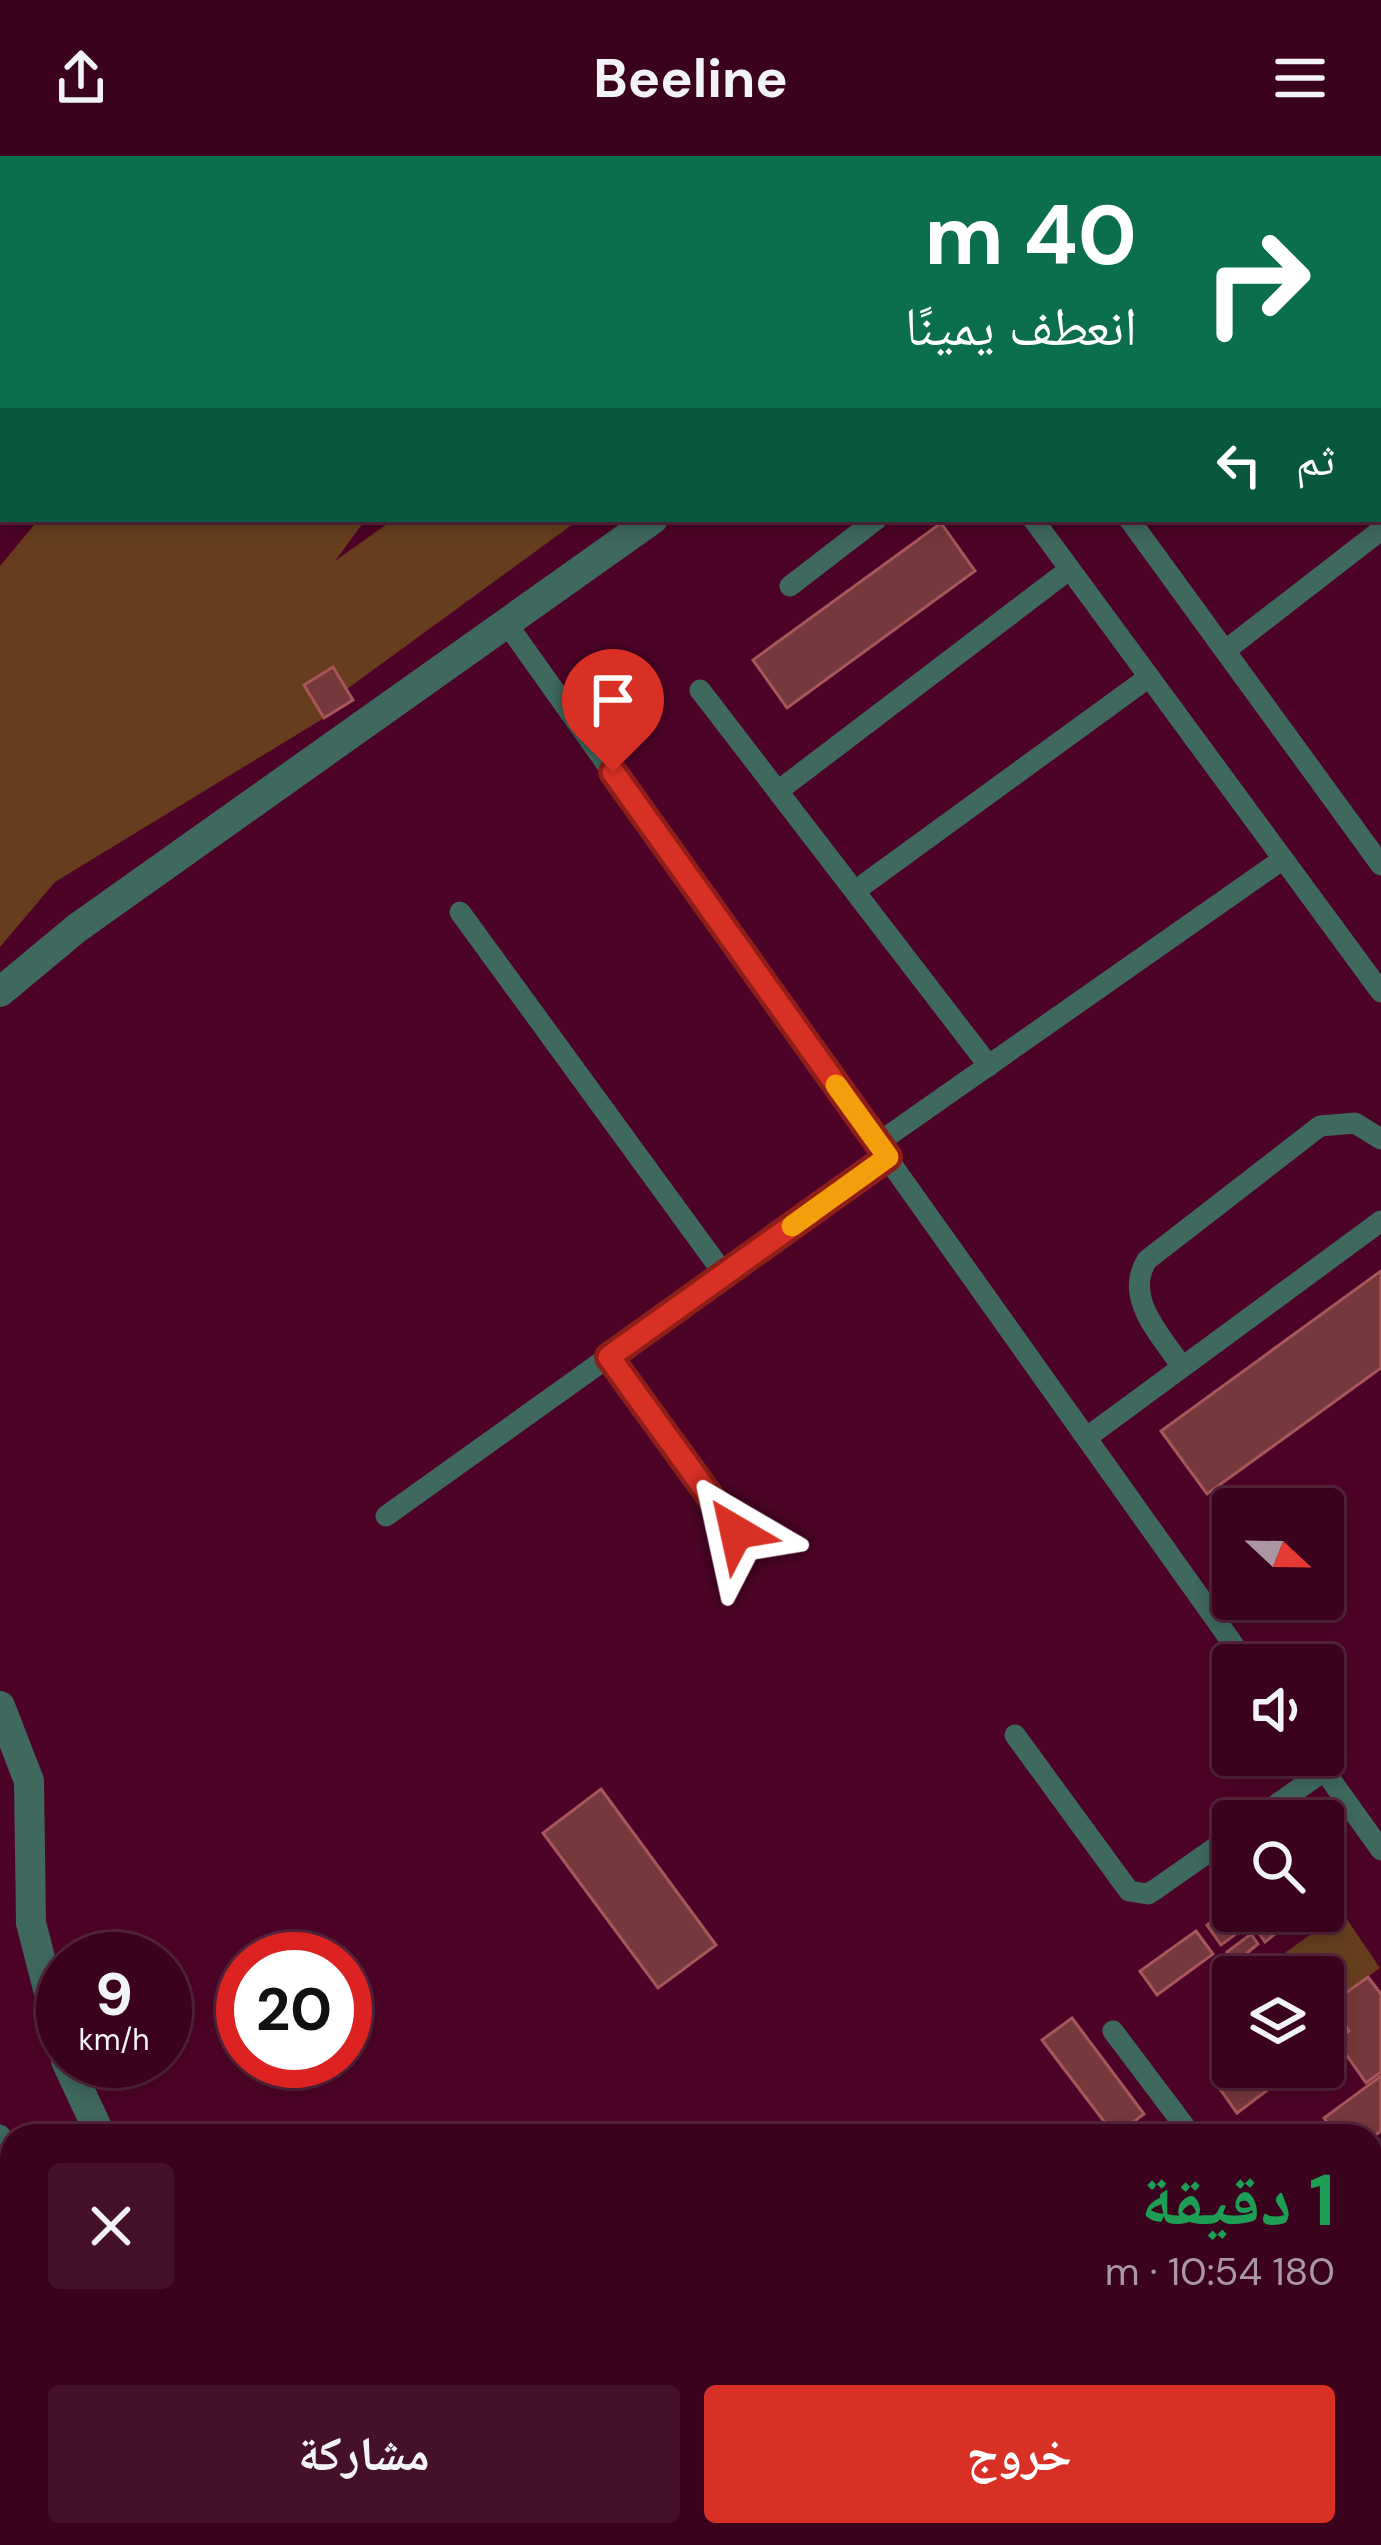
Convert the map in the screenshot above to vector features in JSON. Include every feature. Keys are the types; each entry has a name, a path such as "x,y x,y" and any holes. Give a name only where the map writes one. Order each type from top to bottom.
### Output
{"street":[{"path":"0,992 77,928 649,522"},
{"path":"0,1706 22,1750 29,1780 36,1939"},
{"path":"79,2088 95,2124"}],"lane":[{"path":"790,586 874,522"},
{"path":"1035,522 1381,992"},
{"path":"1131,522 1381,865"},
{"path":"1226,650 1381,530"},
{"path":"778,790 1070,569"},
{"path":"507,624 1233,1644"},
{"path":"855,891 1149,677"},
{"path":"700,690 989,1066"},
{"path":"386,1516 724,1274 989,1066 1282,859"},
{"path":"460,912 724,1274"},
{"path":"1182,1367 1140,1300 1138,1279 1147,1260 1320,1126 1355,1124 1381,1139"},
{"path":"1086,1438 1381,1221"},
{"path":"609,1357 736,1532"},
{"path":"1015,1735 1129,1891 1148,1894 1212,1850"},
{"path":"1277,1800 1303,1776"},
{"path":"1327,1776 1381,1850"},
{"path":"1113,2031 1183,2124"}],"shaded area":[{"path":"37,522 364,522 335,561 390,522 576,522 347,689 333,668 305,686 324,718 55,882 0,947 0,566"},
{"path":"1344,1915 1380,1968 1344,1994 1344,1956 1280,1956 1314,1932 1344,1932"}],"building":[{"path":"941,523 975,571 787,708 753,660"},
{"path":"333,667 353,700 324,718 304,685"},
{"path":"1381,1271 1381,1368 1207,1494 1161,1431"},
{"path":"601,1789 716,1945 658,1988 543,1833"},
{"path":"1212,1921 1212,1932 1239,1932 1221,1945 1207,1925"},
{"path":"1196,1931 1213,1954 1157,1995 1140,1971"},
{"path":"1258,1932 1277,1932 1265,1942"},
{"path":"1251,1934 1258,1944 1243,1956 1227,1952"},
{"path":"1368,1977 1381,1994 1381,2072 1366,2083 1344,2051 1344,2034 1349,2031 1344,2024 1344,1994"},
{"path":"1072,2018 1144,2114 1131,2124 1106,2124 1042,2040"},
{"path":"1381,2076 1381,2124 1328,2124 1324,2118"},
{"path":"1221,2088 1270,2088 1237,2113"}],"slow traffic":[{"path":"792,1226 888,1157 836,1085"}],"route":[{"path":"613,772 888,1157 609,1357 736,1532"}]}
